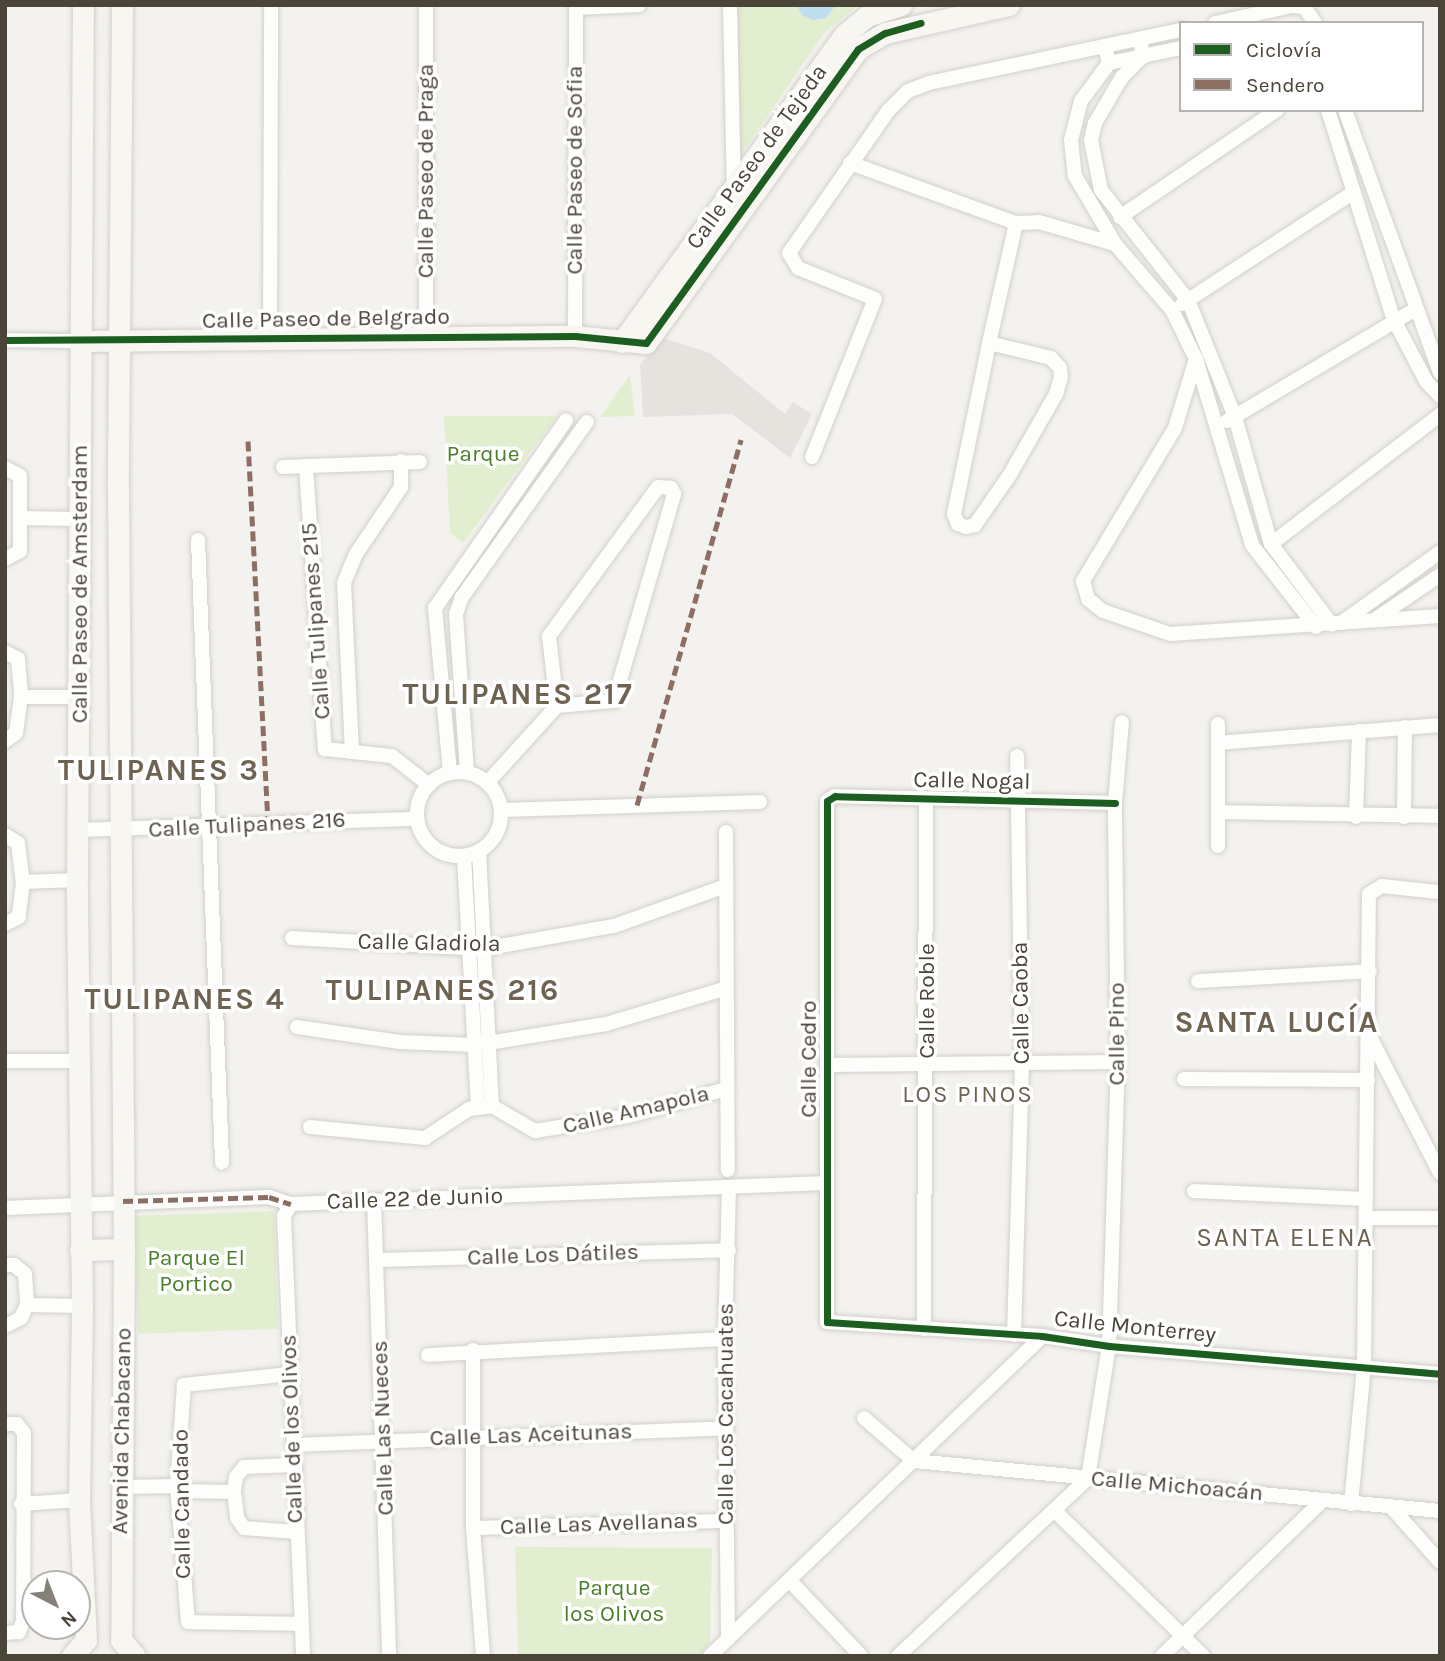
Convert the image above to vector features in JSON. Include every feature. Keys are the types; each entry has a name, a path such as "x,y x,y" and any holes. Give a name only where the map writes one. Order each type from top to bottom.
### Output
{"main road":[{"name":"Calle Paseo de Amsterdam","path":"79,1205 77,880 83,5"},
{"name":"Calle Paseo de Amsterdam","path":"122,5 122,341 118,489 123,1201"},
{"name":"Calle Paseo de Tejeda","path":"646,343 845,34 867,16 903,5"},
{"path":"903,5 921,23"},
{"name":"Calle Paseo de Tejeda","path":"622,342 740,199 858,49 885,33 1009,5"},
{"name":"Calle Paseo de Belgrado","path":"82,341 270,336 575,336 646,343"},
{"name":"Avenida Chabacano","path":"123,1201 120,1487 128,1648"},
{"name":"Avenida Chabacano","path":"79,1205 82,1306 79,1648"},
{"path":"80,1250 124,1249"},
{"path":"79,1648 128,1648"}],"street":[{"path":"270,336 271,5"},
{"name":"Calle Paseo de Praga","path":"426,5 426,336"},
{"path":"576,6 639,5"},
{"path":"730,5 740,199"},
{"name":"Calle Paseo de Sofia","path":"575,336 576,6"},
{"path":"1224,21 1292,6 1304,7 1314,21"},
{"path":"811,457 875,299 798,268 789,253 850,163 908,91 1179,30"},
{"path":"1140,39 1143,56 1101,107 1091,139 1101,190 1188,300 1235,417 1271,544 1336,625"},
{"path":"1105,46 1109,63"},
{"path":"1179,48 1109,63 1081,102 1071,140 1075,176 1115,244 1172,310 1196,359 1258,556 1316,627"},
{"path":"1120,217 1274,112"},
{"path":"1329,112 1394,320 1426,382 1440,396"},
{"path":"1346,112 1414,310 1440,373"},
{"path":"850,163 1016,223 1039,222 1115,244"},
{"path":"1172,310 1354,192"},
{"path":"989,344 1051,358 1060,368 1060,385 1009,477 975,525 966,527 958,524 954,514 989,344 1016,223"},
{"path":"1217,427 1414,310"},
{"name":"Calle Paseo de Belgrado","path":"5,340 82,341"},
{"path":"1196,359 1175,428 1083,581 1082,590 1103,611 1170,634 1316,627 1440,616"},
{"path":"1271,544 1440,415"},
{"path":"450,772 435,608 566,420"},
{"path":"467,772 456,614 462,597 587,422"},
{"name":"Calle Tulipanes 215","path":"352,752 344,583 355,554 401,487 401,461"},
{"path":"284,467 420,462"},
{"name":"Calle Tulipanes 215","path":"306,466 325,749 392,756 429,785"},
{"path":"5,468 20,476 20,551 5,559"},
{"path":"487,783 557,706 606,703 618,693 674,494 671,488 657,487 550,636 557,706"},
{"path":"20,518 80,519"},
{"path":"198,540 222,1163"},
{"path":"1336,625 1440,552"},
{"path":"1373,621 1440,576"},
{"path":"5,652 18,659 21,697 16,733 5,741"},
{"path":"21,697 80,697"},
{"name":"Calle Pino","path":"1088,1478 1109,1346 1118,1062 1115,803 1122,722"},
{"path":"1218,724 1219,846"},
{"path":"1219,743 1440,725"},
{"path":"1404,817 1405,727"},
{"path":"1356,817 1359,731"},
{"name":"Calle Caoba","path":"1014,1335 1022,1064 1017,756"},
{"path":"450,772 467,772 487,783 502,810 495,837 479,851 464,857 436,850 424,838 417,818 417,806 429,785 450,772"},
{"name":"Calle Nogal","path":"829,797 1115,803"},
{"name":"Calle Cedro","path":"827,1322 829,797"},
{"name":"Calle Roble","path":"924,1329 928,1063 926,799"},
{"path":"502,810 760,802"},
{"path":"1219,813 1356,817 1440,816"},
{"name":"Calle Tulipanes 216","path":"78,830 120,832 210,824 417,818"},
{"path":"726,832 724,989 728,1170"},
{"path":"5,835 18,843 23,882 19,917 5,924"},
{"path":"476,949 479,851"},
{"path":"310,1127 425,1138 485,1106 476,949 464,857"},
{"path":"23,882 77,880"},
{"name":"Calle Gladiola","path":"292,938 476,949 614,926 726,886"},
{"path":"1351,1504 1364,1367 1370,1036 1368,903 1373,889 1382,886 1438,892"},
{"path":"1198,981 1370,971"},
{"path":"297,1027 400,1042 482,1044 606,1024 724,989"},
{"path":"1370,1036 1440,1173"},
{"path":"5,1061 78,1062"},
{"path":"830,1065 1118,1062"},
{"path":"1184,1079 1368,1080"},
{"name":"Calle Amapola","path":"485,1106 535,1131 628,1116 727,1089"},
{"name":"Calle 22 de Junio","path":"5,1208 269,1197 291,1204 729,1189 826,1183"},
{"name":"Calle Los Cacahuates","path":"729,1189 725,1339 725,1521 729,1639"},
{"path":"1194,1191 1366,1199"},
{"name":"Calle Las Nueces","path":"374,1200 389,1656"},
{"name":"Calle de los Olivos","path":"291,1204 284,1216 303,1656"},
{"path":"1366,1218 1440,1218"},
{"name":"Calle Los Dátiles","path":"377,1260 729,1250"},
{"path":"5,1265 21,1268 27,1281 24,1312"},
{"path":"5,1326 24,1312 82,1306"},
{"name":"Calle Monterrey","path":"827,1322 1041,1336 1109,1346 1440,1374"},
{"name":"Calle Monterrey","path":"709,1656 790,1581 1041,1336"},
{"path":"428,1355 473,1350 725,1339"},
{"path":"473,1350 473,1528 483,1656"},
{"name":"Calle Candado","path":"290,1374 184,1385 178,1489 188,1622 301,1625"},
{"path":"864,1418 914,1461"},
{"path":"5,1633 22,1630 21,1504 24,1433 12,1425"},
{"name":"Calle Las Aceitunas","path":"293,1445 727,1428"},
{"name":"Calle Michoacán","path":"914,1461 1440,1511"},
{"path":"294,1465 252,1465 238,1473 234,1492 237,1518 247,1529 296,1532"},
{"path":"898,1656 1088,1478"},
{"path":"120,1487 234,1492"},
{"path":"21,1504 79,1500"},
{"path":"1161,1656 1323,1500"},
{"path":"1394,1508 1440,1562"},
{"path":"1055,1511 1203,1656"},
{"name":"Calle Las Avellanas","path":"473,1528 725,1521"},
{"path":"790,1581 861,1656"}],"green space":[{"path":"735,5 858,5 824,33 736,162"},
{"path":"630,375 635,416 600,417"},
{"name":"Parque","path":"444,416 557,416 463,543 450,533"},
{"name":"Parque El Portico","path":"274,1211 278,1329 138,1334 134,1216"},
{"name":"Parque los Olivos","path":"515,1547 712,1548 710,1643 699,1656 518,1656"}],"shaded area":[{"path":"660,337 710,353 785,414 793,402 812,414 790,458 732,414 643,417 640,365"}],"water":[{"path":"797,5 836,5 826,18 813,20 802,15"}],"marked path":[{"path":"637,805 741,439"},
{"path":"248,441 268,823"},
{"path":"123,1201 269,1197 291,1204"}],"cycle path":[{"path":"5,340 575,336 646,343 858,49 885,33 921,23"},
{"path":"1115,803 835,796 827,801 827,1322 1042,1336 1109,1346 1440,1374"}],"district":[{"name":"TULIPANES 217","path":"518,694"},
{"name":"TULIPANES 3","path":"159,770"},
{"name":"TULIPANES 216","path":"443,990"},
{"name":"TULIPANES 4","path":"185,999"},
{"name":"SANTA LUCÍA","path":"1277,1022"},
{"name":"LOS PINOS","path":"968,1095"},
{"name":"SANTA ELENA","path":"1285,1238"}]}
